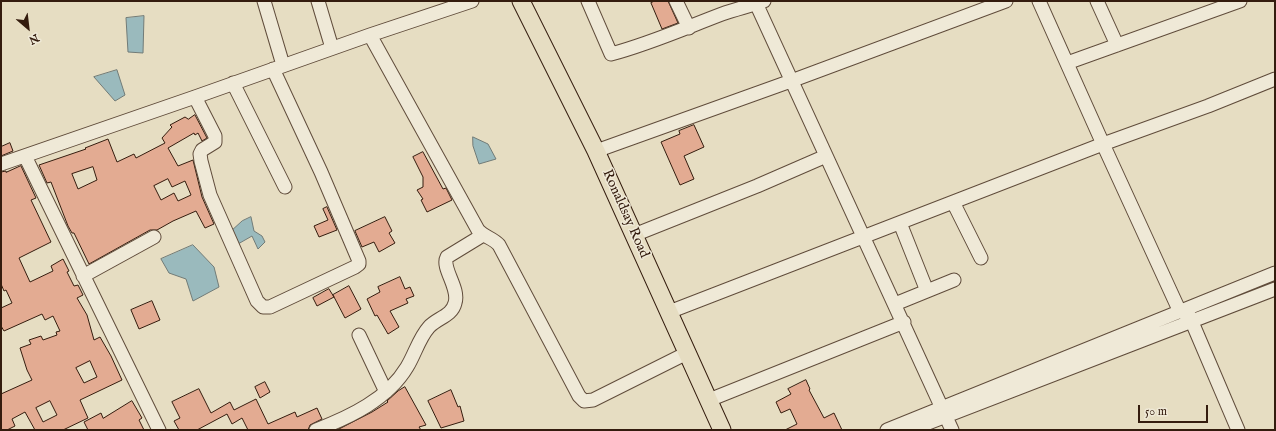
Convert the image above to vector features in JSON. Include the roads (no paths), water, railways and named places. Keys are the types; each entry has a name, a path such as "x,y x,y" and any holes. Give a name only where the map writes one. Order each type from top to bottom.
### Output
{"main road":[{"name":"Ronaldsay Road","path":"521,1 596,151 722,430"}],"street":[{"path":"195,97 215,136 214,142 202,150 200,154 210,195 257,301 263,307 270,307 359,264 360,261 321,172 278,67 264,1"},
{"path":"318,1 332,48"},
{"path":"1,164 332,48 472,1"},
{"path":"588,1 611,54 631,49 758,2 792,81 904,322 952,430"},
{"path":"676,1 689,28"},
{"path":"596,151 792,81 1006,1"},
{"path":"1039,1 1103,144 1183,311 1192,322 1238,430"},
{"path":"1097,1 1118,45"},
{"path":"1067,63 1240,1"},
{"path":"370,35 478,230 499,245 579,396 582,399 589,401 593,400 687,353"},
{"path":"669,312 864,238 1103,144 1274,81"},
{"path":"233,83 285,187"},
{"path":"25,156 159,430"},
{"path":"634,236 826,156"},
{"path":"953,202 981,258"},
{"path":"900,223 927,291"},
{"path":"316,430 345,418 374,401 399,380 429,327 454,308 457,293 445,264 447,257 483,235"},
{"path":"83,276 154,236"},
{"path":"887,430 944,412 1192,322 1275,290 1271,274 944,412 910,430"},
{"path":"895,304 954,280"},
{"path":"709,400 904,322"},
{"path":"359,335 386,392"}],"water":[{"path":"144,16 143,53 128,52 126,18"},
{"path":"117,70 125,95 115,101 94,77"},
{"path":"473,137 488,144 496,159 479,164 473,146"},
{"path":"251,217 254,231 262,236 265,242 258,249 252,236 238,244 230,232 242,221"},
{"path":"193,245 214,267 219,287 193,301 186,279 169,273 161,259"}]}
